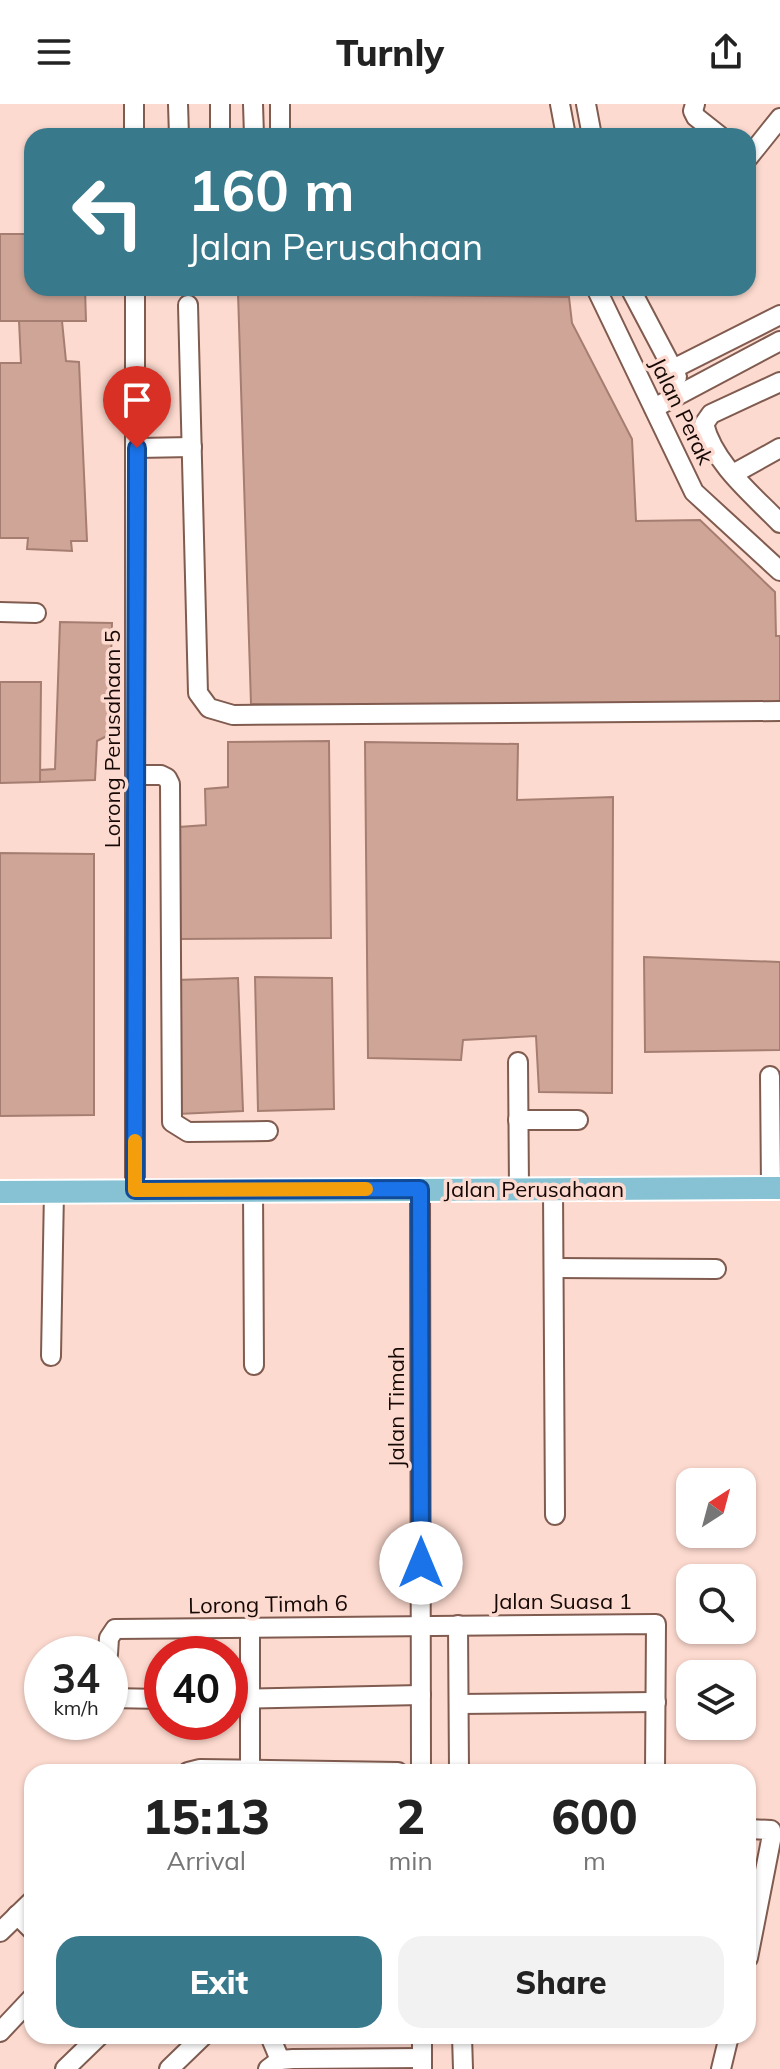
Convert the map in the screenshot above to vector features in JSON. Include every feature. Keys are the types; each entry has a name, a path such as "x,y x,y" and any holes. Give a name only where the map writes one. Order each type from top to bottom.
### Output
{"main road":[{"name":"Jalan Perusahaan","path":"0,1192 775,1188"}],"street":[{"path":"134,104 134,128"},
{"path":"178,104 179,128"},
{"path":"220,104 220,128"},
{"path":"253,104 254,128"},
{"path":"280,104 280,128"},
{"path":"560,104 564,128"},
{"path":"586,104 590,128"},
{"path":"695,104 693,111 696,117 710,128"},
{"path":"756,149 780,118"},
{"name":"Lorong Perusahaan 5","path":"135,296 135,1190"},
{"name":"Jalan Perak","path":"600,296 694,492 780,571"},
{"path":"634,296 685,392"},
{"path":"188,305 198,693 209,708 233,715 780,711"},
{"path":"673,369 780,315"},
{"path":"654,408 780,341"},
{"path":"780,382 711,414 704,424 707,438 733,474 780,523"},
{"path":"137,448 192,447"},
{"path":"733,474 780,448"},
{"path":"0,612 36,613"},
{"path":"136,775 161,775 170,784 172,1122 188,1132 268,1131"},
{"path":"518,1062 519,1189"},
{"path":"770,1076 775,1188"},
{"path":"518,1120 578,1120"},
{"path":"253,1189 254,1365"},
{"name":"Jalan Timah","path":"420,1189 421,1764"},
{"path":"553,1189 556,1268 555,1515"},
{"path":"51,1356 54,1191"},
{"path":"556,1268 716,1269"},
{"name":"Jalan Suasa 1","path":"421,1625 656,1624 656,1702"},
{"name":"Lorong Timah 6","path":"110,1636 115,1629 421,1625"},
{"path":"458,1625 459,1764"},
{"path":"250,1628 250,1764"},
{"path":"250,1698 421,1695"},
{"path":"459,1704 656,1702 655,1764"},
{"path":"756,1829 771,1830 772,1835 756,1902"},
{"path":"0,1932 24,1908"},
{"path":"17,1915 24,1922"},
{"path":"0,2032 24,2006"},
{"path":"65,2069 91,2044"},
{"path":"169,2069 195,2044"},
{"path":"271,2044 274,2064 422,2063"},
{"path":"462,2044 463,2069"},
{"path":"721,2069 727,2044"}],"building":[{"path":"0,234 24,234 24,296 85,296 86,321 0,321"},
{"path":"238,296 569,297 572,323 632,439 636,521 700,520 775,592 776,636 780,636 780,709 251,704"},
{"path":"19,321 62,321 66,361 79,362 87,541 71,541 72,551 27,549 28,538 0,538 0,363 21,363"},
{"path":"60,622 112,623 109,735 97,741 95,780 40,782 40,770 55,769"},
{"path":"0,682 41,682 40,782 0,783"},
{"path":"329,741 331,938 179,939 179,827 206,825 205,789 228,787 228,742"},
{"path":"365,742 518,744 517,800 613,797 612,1093 539,1092 536,1036 463,1040 461,1060 368,1058"},
{"path":"0,853 94,854 94,1115 0,1116"},
{"path":"644,957 780,962 780,1050 645,1052"},
{"path":"255,977 332,978 334,1109 258,1111"},
{"path":"238,978 243,1111 178,1114 176,980"}],"slow traffic":[{"path":"135,1141 135,1190 366,1189"}],"route":[{"path":"137,448 135,1190 420,1189 421,1563"}]}
